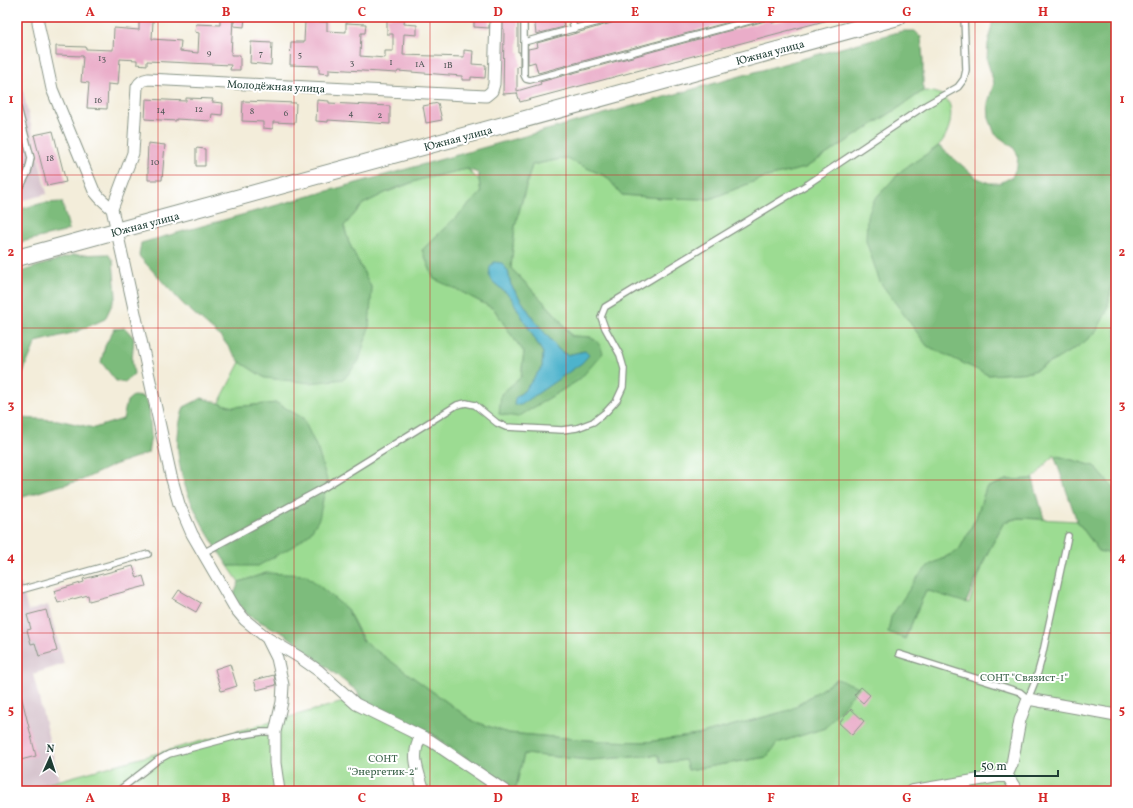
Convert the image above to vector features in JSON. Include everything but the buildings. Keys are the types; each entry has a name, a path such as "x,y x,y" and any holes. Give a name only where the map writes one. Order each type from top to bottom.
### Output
{"main road":[{"name":"Южная улица","path":"17,258 117,232 898,17"}],"street":[{"name":"Молодёжная улица","path":"112,209 133,153 137,87 143,80 148,79 486,96 492,91 494,84 496,17"},
{"path":"36,19 52,89 94,191 112,209 171,476 179,504 192,534 235,608 246,620 267,638 319,671 356,704 431,741 505,791"},
{"path":"267,638 277,658 283,685 282,702 275,732 275,763 280,791"},
{"path":"1007,775 1012,764 1020,720 1028,698 1116,715"},
{"path":"421,736 416,746 415,758 424,791"},
{"path":"911,791 1007,775"},
{"path":"1007,775 1017,791"}],"lane":[{"path":"524,17 524,75 526,79 530,80 764,17"},
{"path":"571,17 574,29"},
{"path":"524,42 614,17"},
{"path":"203,553 325,486 457,405 466,403 475,405 497,423 506,427 562,430 577,428 593,422 606,412 617,400 623,387 624,369 620,355 605,328 602,317 605,307 808,184 926,105 958,87 964,79 966,70 964,17"},
{"path":"17,104 31,158 28,172 22,184 17,189"},
{"path":"899,654 1020,692 1028,698 1036,679 1041,660 1068,536"},
{"path":"17,591 148,554"},
{"path":"118,791 158,760 169,754 237,736 262,732 275,732"}],"shaded area":[{"path":"17,66 47,194 17,202"},
{"path":"21,584 28,611 48,605 64,664 33,674 59,780 25,791 17,791 17,585"}],"green space":[{"path":"995,17 1116,17 1116,261 1107,311 1096,332 1082,344 1031,372 988,375 927,346 880,282 866,241 867,217 874,200 902,170 939,146 977,178 989,183 1000,183 1012,177 1017,166 1018,155 1013,147 995,134 989,118 988,103 994,83 987,60 988,44 993,19"},
{"path":"902,31 915,31 921,37 923,91 805,168 763,178 710,199 622,195 607,177 565,158 532,165 515,226 511,268 557,316 571,336 587,337 595,340 598,342 603,353 579,380 518,417 499,414 501,394 521,377 524,352 494,309 434,279 422,250 481,193 478,173 467,169 422,179 391,190 363,204 344,226 349,243 372,289 369,327 359,361 344,379 310,383 265,378 240,362 221,337 183,304 139,256 141,243","holes":["508,271 511,285 535,321 559,350 567,355 585,351 515,398 525,390 542,367 543,353 510,296 493,282"]},
{"name":"СОНТ \"Связист-1\"","path":"923,91 938,93 949,103 951,114 945,137 938,146 902,171 874,200 988,375 1031,372 1057,359 1107,311 1116,261 1116,491 1094,466 1054,455 1033,479 1006,480 986,488 976,518 959,550 928,566 888,631 905,639 926,590 969,603 986,556 1004,522 1020,518 1077,521 1099,551 1116,555 1116,791 515,791 524,754 590,760 658,755 661,763 686,760 688,770 767,757 777,743 825,728 837,679 790,710 698,735 647,742 600,741 508,733 473,721 365,643 347,609 266,573 239,582 228,566 261,564 277,403 233,407 219,403 240,362 265,378 372,289 349,243 344,226 363,204 385,193 422,179 467,169 479,180 481,193 422,250 434,278 494,309 524,352 521,377 499,414 591,337 572,336 557,316 511,268 515,226 532,165 565,158 607,177 622,195 710,199 763,178 805,168"},
{"path":"62,202 69,229 64,232 17,243 17,210 43,203"},
{"path":"108,254 113,261 116,296 105,319 76,332 36,342 18,384 19,418 58,420 94,428 123,419 127,401 133,396 144,397 149,406 151,436 148,453 114,465 82,480 17,499 17,273 73,255"},
{"path":"125,328 134,338 132,360 134,374 125,382 116,381 101,362 105,346 114,329"},
{"path":"202,398 233,407 277,403 303,418 318,450 327,480 319,519 310,533 295,545 258,566 228,566 208,535 184,483 178,446 180,422 184,407"},
{"path":"1054,455 1094,466 1116,491 1116,555 1099,551 1077,521"},
{"path":"1033,479 1044,519 1018,518 1004,522 986,556 966,603 926,590 905,639 888,632 891,617 916,579 928,566 959,550 976,518 986,488 1006,480"},
{"path":"266,573 306,575 347,609 362,640 473,721 508,733 600,741 647,742 698,735 790,710 837,679 859,687 825,728 777,743 767,757 688,770 685,760 661,763 658,755 590,760 524,754 515,791 513,791 434,735 360,699 358,692 286,635 249,616 233,597 239,582"},
{"name":"СОНТ \"Энергетик-2\"","path":"358,698 434,735 513,791 25,791 28,789"}],"water":[{"path":"494,262 502,263 508,271 511,285 535,321 559,350 567,355 585,351 589,355 582,363 521,405 514,405 515,398 525,390 542,367 543,353 510,296 493,282 489,275 490,267"}]}
